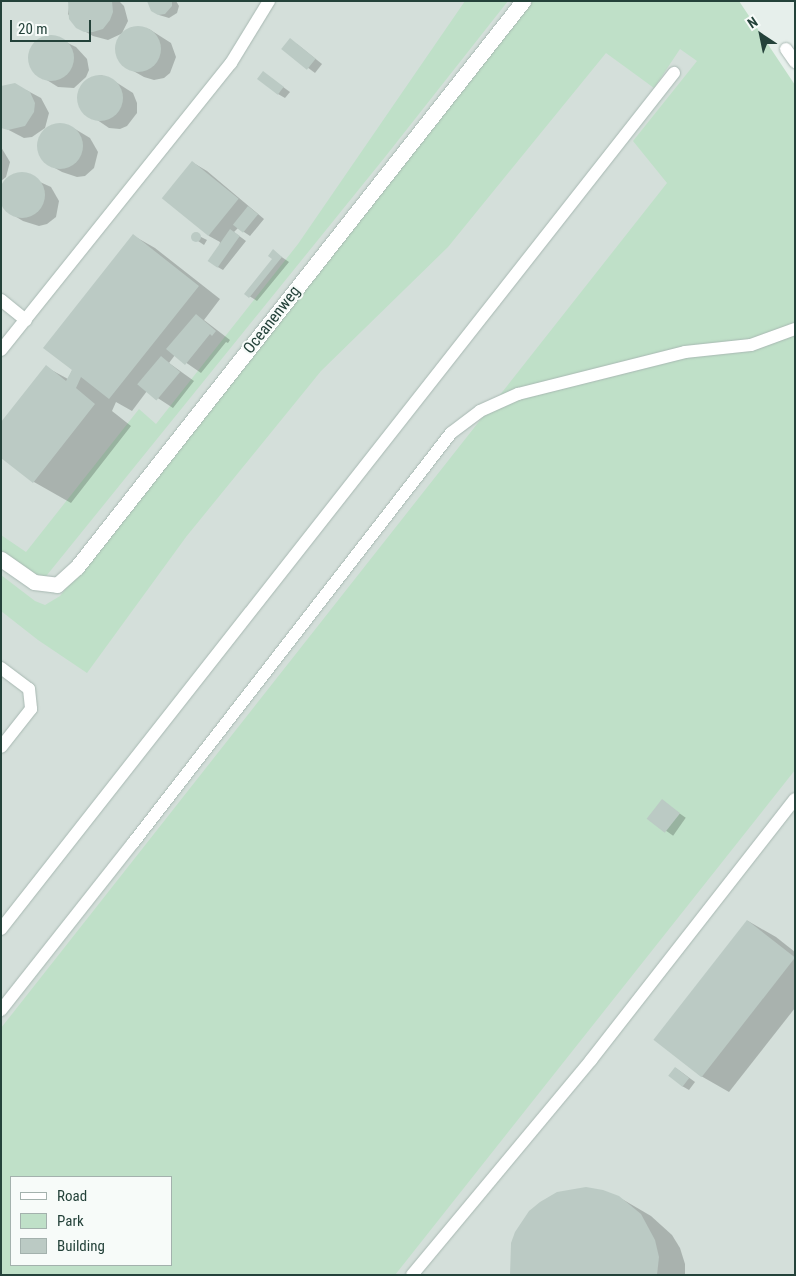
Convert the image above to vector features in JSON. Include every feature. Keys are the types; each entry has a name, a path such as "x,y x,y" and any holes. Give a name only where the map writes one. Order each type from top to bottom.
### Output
{"street":[{"name":"Oceanenweg","path":"1,559 34,582 57,585 78,567 523,1"}],"lane":[{"path":"1,350 231,63 269,1"},
{"path":"786,49 795,62"},
{"path":"1,929 674,73"},
{"path":"1,300 26,320"},
{"path":"1,1010 133,844 451,433 480,411 518,394 686,352 750,345 795,329"},
{"path":"1,668 29,689 31,709 1,747"},
{"path":"412,1275 591,1060 795,800"}],"shaded area":[{"path":"1,1 537,1 50,622 1,585"},
{"path":"575,1 795,89 795,1275 1,1275 1,602 51,635"}],"green space":[{"path":"465,1 508,1 385,157 43,580 1,550 1,535 26,552 139,409 156,424 298,244"},
{"path":"530,1 739,1 795,85 795,770 395,1275 1,1275 1,1028 667,183 633,141 697,61 680,49 654,88 606,53 448,247 321,371 186,537 87,673 38,640 1,611 1,575 35,601 45,605 60,596"}],"building":[{"path":"68,1 112,1 113,12 103,29 84,32 76,28 69,19"},
{"path":"147,1 172,1 172,6 165,14 158,15 151,11"},
{"path":"143,26 147,27 157,36 160,40 160,58 151,68 143,72 133,72 125,68 116,58 115,44 119,36 129,27"},
{"path":"56,35 68,41 73,49 73,67 68,75 60,80 46,81 34,75 29,67 28,53 34,41 42,36"},
{"path":"290,38 316,59 307,70 281,49"},
{"path":"263,71 284,87 278,95 257,79"},
{"path":"105,75 109,76 119,85 122,89 122,107 113,117 105,121 95,121 87,117 78,107 77,93 81,85 91,76"},
{"path":"15,83 30,92 35,103 34,112 25,126 8,130 1,128 1,86"},
{"path":"55,123 65,123 79,133 83,146 79,159 73,165 65,169 55,169 41,159 37,151 37,141 47,127"},
{"path":"192,161 239,199 208,236 162,198"},
{"path":"18,172 26,172 35,176 41,182 45,195 41,208 35,214 26,218 18,218 9,214 3,208 -1,199 -1,191 3,182 9,176"},
{"path":"248,206 258,214 243,233 233,225"},
{"path":"230,229 240,236 217,268 208,261"},
{"path":"196,232 201,237 196,242 191,237"},
{"path":"133,234 199,286 109,399 81,377 76,388 95,404 33,483 1,458 1,422 46,365 66,381 72,370 43,348"},
{"path":"273,249 282,257 249,298 244,294 272,259 268,256"},
{"path":"196,314 216,331 212,336 210,334 185,365 166,349"},
{"path":"161,356 180,372 156,400 137,384"},
{"path":"662,799 680,813 665,833 647,819"},
{"path":"747,920 795,958 701,1077 653,1040"},
{"path":"675,1067 689,1078 682,1087 668,1076"},
{"path":"586,1187 603,1190 619,1196 641,1214 655,1240 659,1257 657,1275 510,1275 511,1243 515,1232 529,1211 557,1192"}]}
